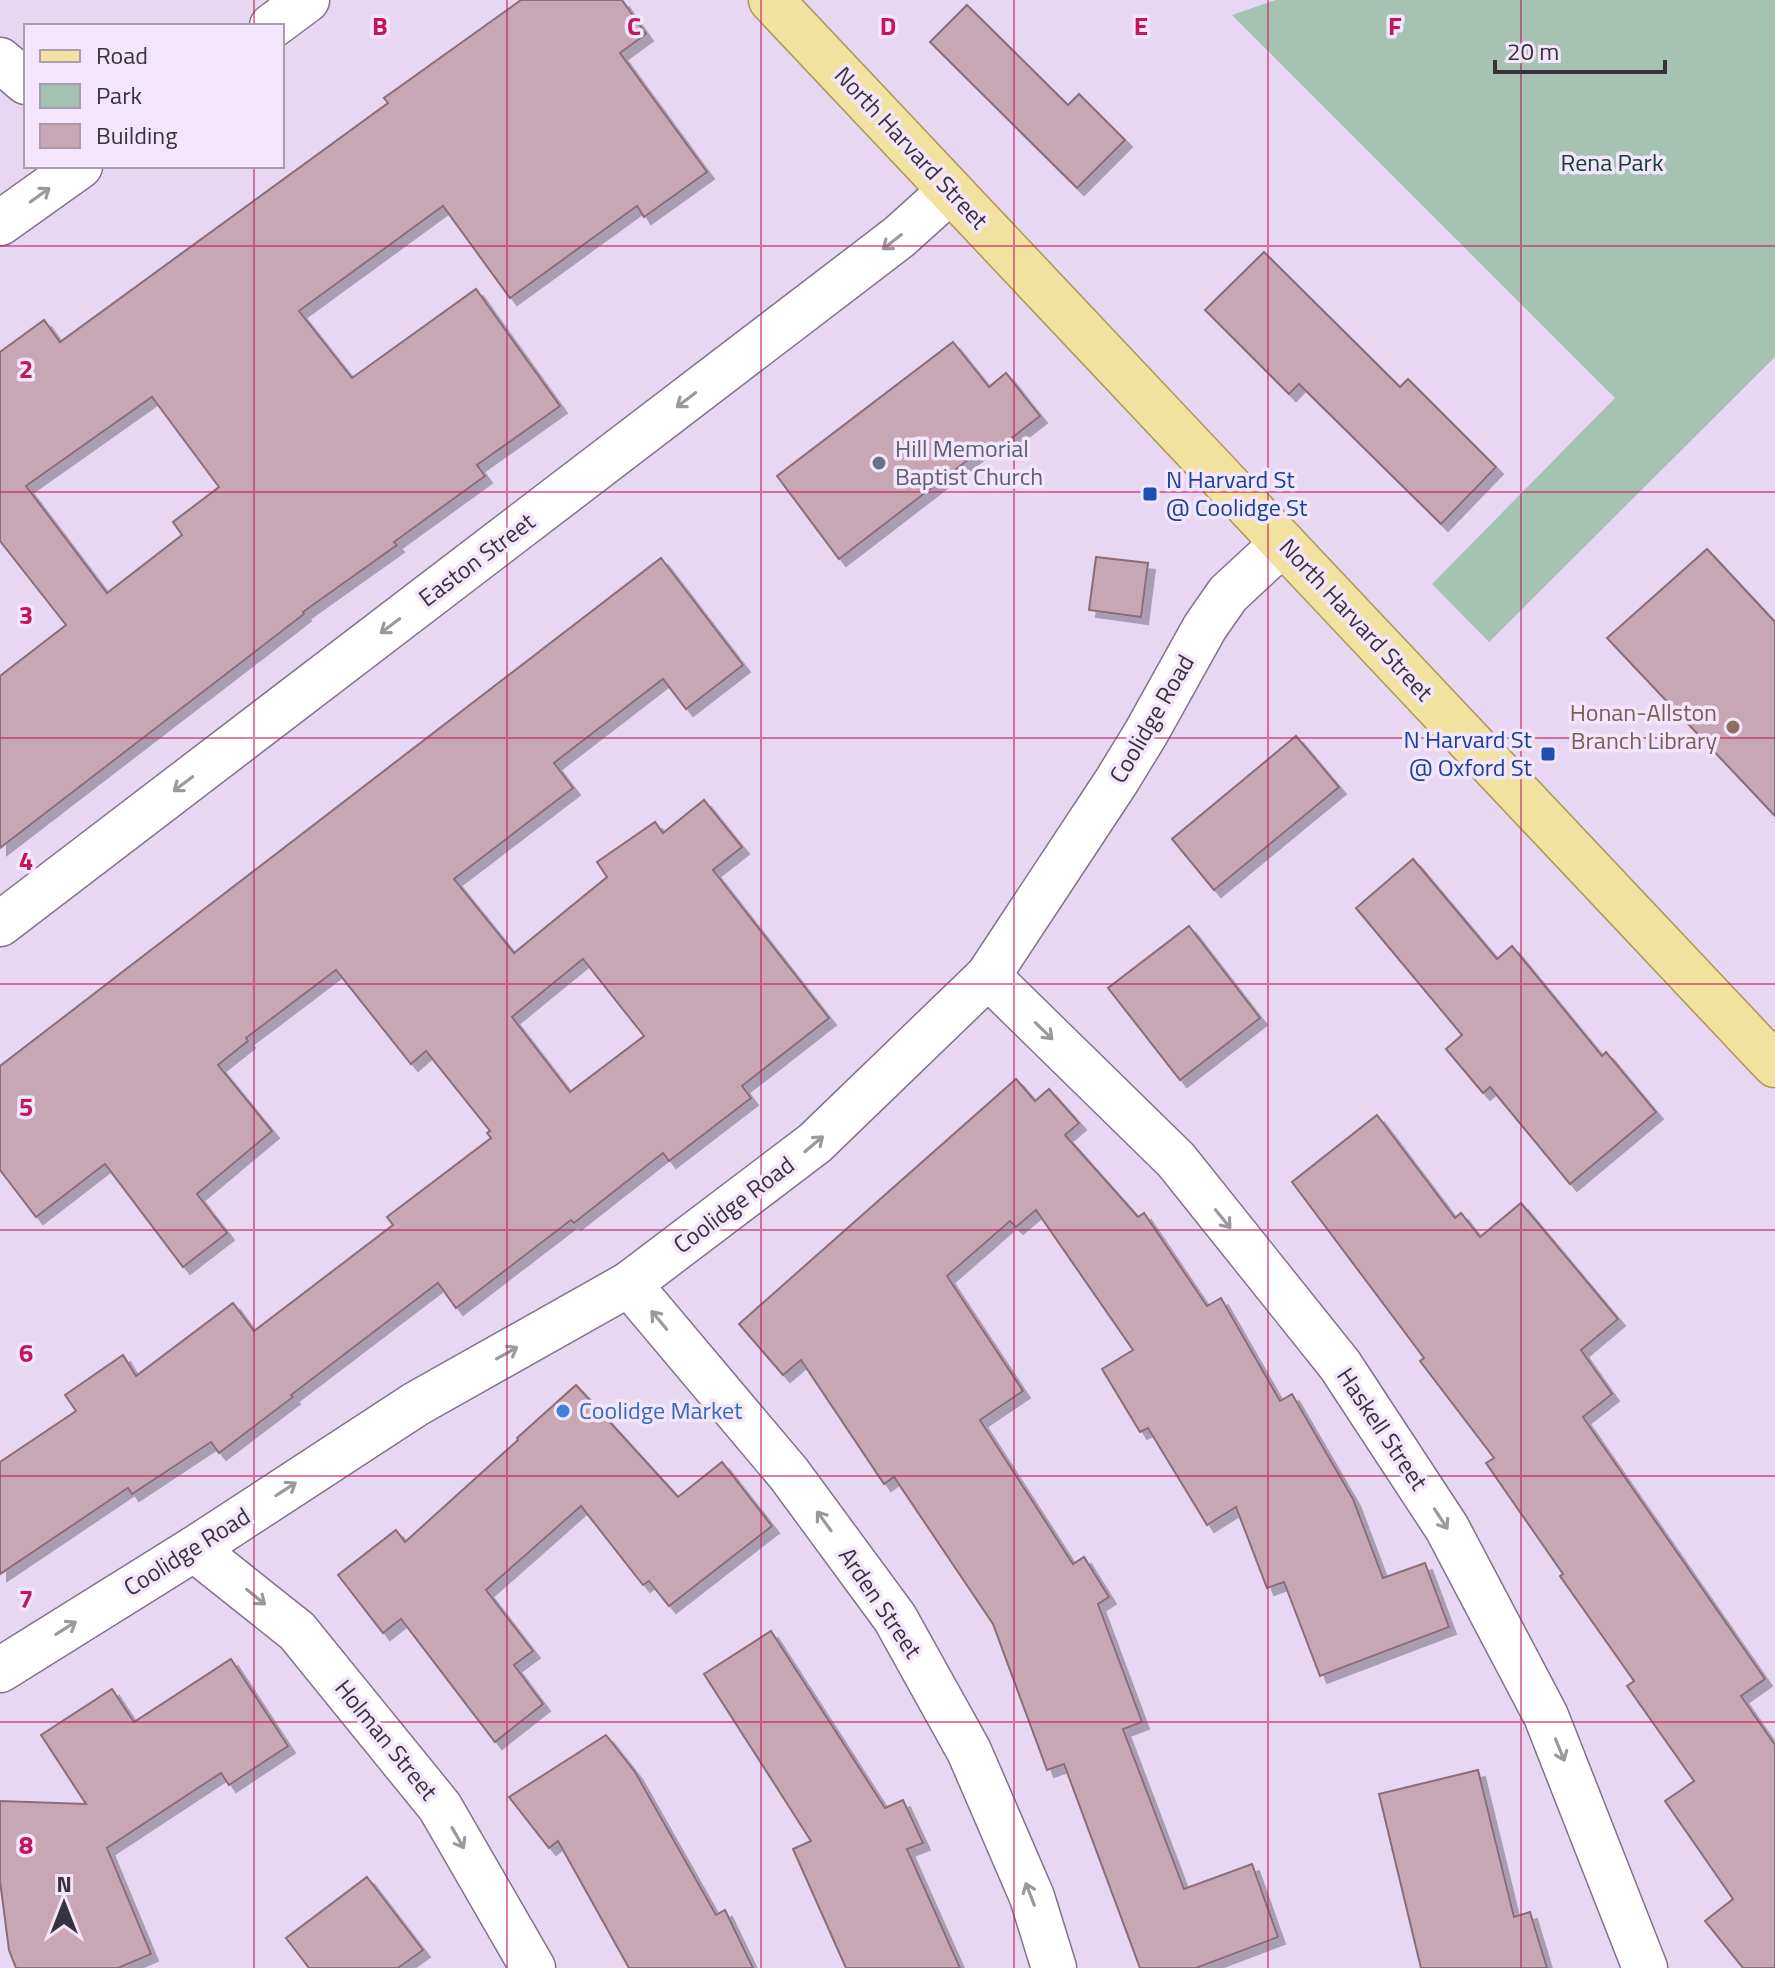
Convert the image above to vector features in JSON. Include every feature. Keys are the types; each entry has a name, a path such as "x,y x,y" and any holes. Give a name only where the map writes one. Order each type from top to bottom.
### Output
{"main road":[{"name":"North Harvard Street","path":"771,0 1775,1065"}],"street":[{"path":"275,24 307,0"},
{"path":"0,60 24,80"},
{"path":"0,223 77,168"},
{"name":"Easton Street","path":"0,924 899,237 950,191"},
{"name":"Coolidge Road","path":"0,1670 194,1549 416,1404 629,1284 815,1143 988,976 1116,782 1213,616 1228,594 1283,543"},
{"name":"Haskell Street","path":"988,976 1176,1160 1340,1365 1447,1528 1546,1716 1645,1968"},
{"name":"Arden Street","path":"629,1284 789,1474 895,1618 969,1751 1032,1897 1054,1968"},
{"name":"Holman Street","path":"194,1549 297,1631 440,1807 533,1968"}],"green space":[{"name":"Rena Park","path":"1276,0 1775,0 1775,357 1489,642 1432,584 1615,398 1232,15"}],"building":[{"path":"521,0 622,0 646,34 620,53 707,172 644,217 637,206 510,298 443,206 299,311 352,378 476,289 560,406 477,465 485,476 394,542 397,545 303,612 0,848 0,676 66,625 0,541 0,352 44,320 60,342 388,103 384,98","holes":["152,397 219,487 173,522 182,535 107,593 26,486"]},
{"path":"967,5 1068,105 1079,94 1125,140 1077,188 930,42"},
{"path":"1264,252 1400,387 1408,379 1496,467 1441,524 1299,384 1289,394 1205,310"},
{"name":"Hill Memorial Baptist Church","path":"953,342 989,387 1006,373 1040,416 995,451 990,443 839,559 777,476"},
{"name":"Honan-Allston Branch Library","path":"1707,549 1775,622 1775,816 1607,638"},
{"path":"1096,557 1148,563 1141,617 1089,610"},
{"path":"661,558 743,665 686,709 663,679 554,763 573,788 454,879 514,953 607,877 597,862 655,822 663,833 704,800 742,847 713,870 829,1018 742,1086 751,1098 669,1161 663,1153 574,1223 571,1220 456,1308 438,1283 219,1453 211,1442 132,1494 128,1488 0,1574 0,1462 76,1411 65,1395 123,1355 136,1376 233,1303 254,1331 393,1225 387,1217 491,1138 487,1133 490,1131 426,1051 411,1064 336,970 246,1038 248,1041 218,1065 272,1131 197,1194 227,1233 183,1267 105,1164 36,1217 0,1170 0,1066","holes":["583,959 644,1036 570,1092 512,1017"]},
{"path":"1296,736 1339,787 1214,890 1172,839"},
{"path":"1413,859 1497,959 1512,946 1602,1056 1606,1052 1656,1112 1570,1184 1490,1087 1483,1093 1446,1049 1462,1035 1356,908"},
{"path":"1189,926 1260,1018 1180,1080 1108,988"},
{"path":"1016,1079 1035,1101 1049,1089 1079,1123 1065,1135 1138,1217 1144,1213 1207,1306 1221,1298 1280,1401 1292,1394 1353,1499 1383,1578 1425,1563 1449,1627 1320,1676 1284,1582 1267,1588 1236,1507 1207,1525 1148,1428 1140,1432 1102,1369 1133,1350 1036,1210 1016,1227 1010,1221 947,1276 1023,1391 980,1420 1073,1564 1084,1557 1109,1597 1098,1604 1142,1722 1123,1729 1184,1889 1252,1864 1278,1937 1196,1968 1140,1968 1064,1764 1047,1770 993,1624 894,1477 884,1484 801,1360 783,1375 739,1324"},
{"path":"1377,1115 1455,1218 1461,1213 1480,1237 1521,1203 1618,1319 1581,1350 1612,1394 1583,1417 1765,1679 1741,1696 1775,1745 1775,1968 1743,1968 1705,1921 1733,1899 1665,1801 1694,1781 1627,1686 1634,1681 1486,1463 1494,1458 1420,1361 1424,1358 1292,1182"},
{"path":"576,1385 678,1497 722,1462 772,1526 669,1606 649,1581 643,1585 581,1506 486,1590 533,1651 514,1665 543,1704 495,1742 401,1619 383,1633 338,1575 396,1530 405,1542"},
{"path":"771,1631 885,1808 903,1800 923,1843 907,1849 960,1968 846,1968 793,1849 811,1841 704,1674"},
{"path":"231,1659 288,1746 229,1785 221,1773 107,1848 151,1954 118,1968 16,1968 9,1950 0,1881 0,1801 86,1804 41,1735 112,1689 134,1722"},
{"path":"606,1735 635,1772 716,1915 725,1910 753,1968 629,1968 558,1841 549,1848 509,1797"},
{"path":"1478,1770 1514,1917 1530,1912 1547,1968 1421,1968 1379,1794"},
{"path":"367,1877 423,1950 398,1968 309,1968 286,1938"}],"place":[{"name":"Hill Memorial Baptist Church","path":"879,463"},
{"name":"N Harvard St @ Coolidge St","path":"1150,494"},
{"name":"Honan-Allston Branch Library","path":"1733,727"},
{"name":"N Harvard St @ Oxford St","path":"1548,754"},
{"name":"Coolidge Market","path":"563,1411"}]}
